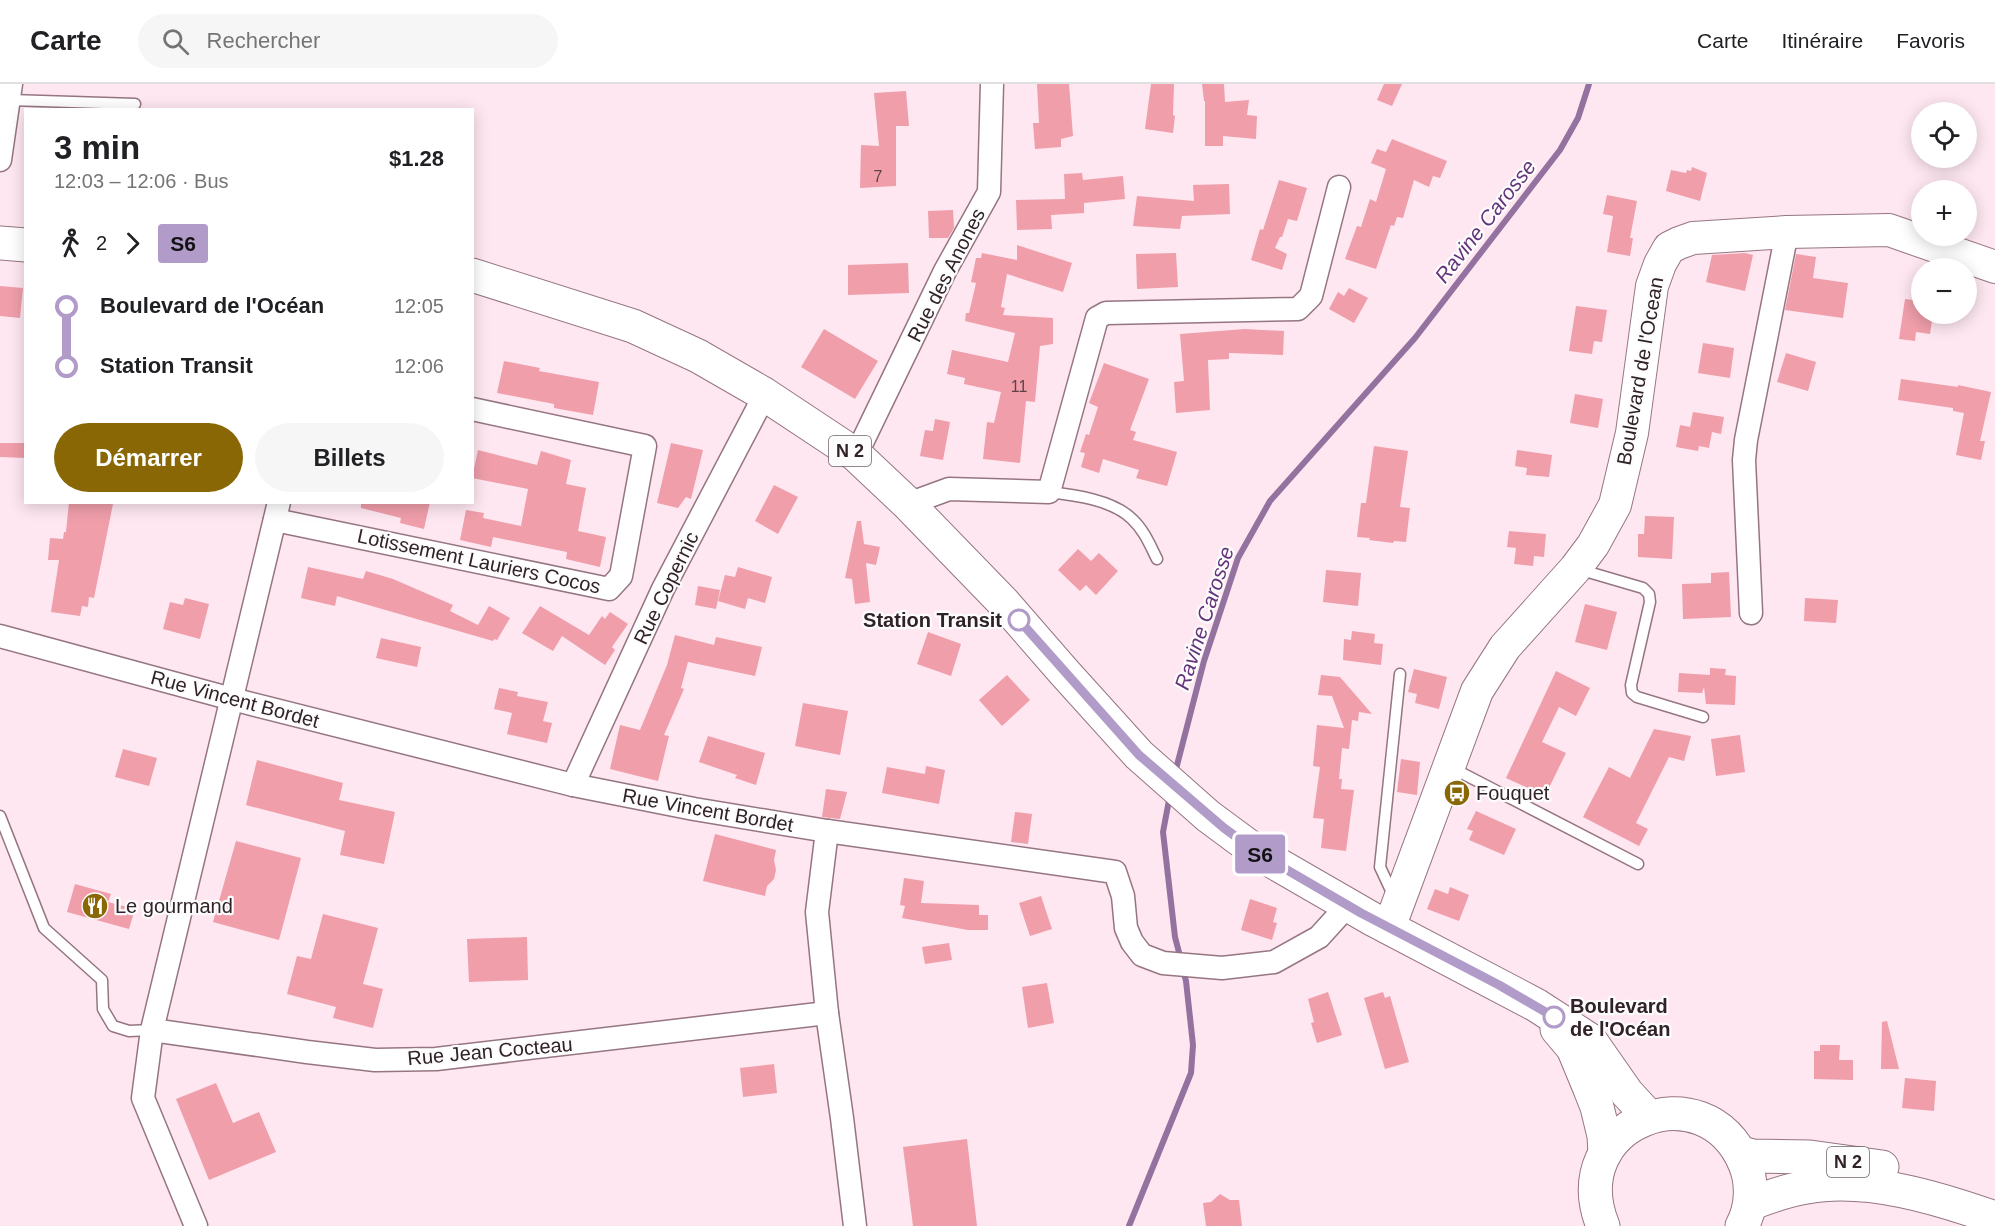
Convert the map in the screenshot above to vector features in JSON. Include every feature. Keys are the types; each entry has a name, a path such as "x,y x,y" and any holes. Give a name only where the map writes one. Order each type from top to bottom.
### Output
{"main road":[{"path":"0,243 24,245"},
{"name":"N 2","path":"474,276 633,326 698,356 764,394 856,455 908,504 1004,603 1139,755 1208,816 1258,853 1348,905 1394,917 1590,1040 1627,1093 1649,1117"},
{"name":"N 2","path":"1536,1005 1573,1048 1597,1107 1604,1136 1605,1153"},
{"path":"1603,1226 1597,1208 1595,1186 1605,1153 1616,1137 1632,1125 1649,1117 1666,1114 1684,1114 1701,1119 1717,1127 1730,1139 1741,1153 1748,1170 1750,1187 1746,1215"},
{"name":"N 2","path":"1741,1153 1753,1156 1810,1157 1879,1166 1947,1202"},
{"name":"N 2","path":"1746,1215 1784,1192 1808,1186 1839,1184 1878,1187 1947,1202 1995,1218"}],"street":[{"name":"Rue des Anones","path":"856,455 945,271 988,192 992,84"},
{"path":"0,160 11,92"},
{"path":"908,504 949,489 1049,492 1097,318 1106,313 1298,309 1311,296 1339,187"},
{"name":"Boulevard de l'Ocean","path":"1394,917 1477,691 1505,647 1593,545 1616,505 1632,433 1652,286 1669,248 1693,238 1787,232 1889,230 1995,267"},
{"path":"1751,613 1744,460 1787,232"},
{"name":"Rue Copernic","path":"573,785 663,589 764,394"},
{"name":"Lotissement Lauriers Cocos","path":"277,511 609,589 621,576 645,446 474,409"},
{"path":"196,1226 143,1098 152,1030 277,511"},
{"name":"Rue Vincent Bordet","path":"0,636 232,699 573,785 694,809 827,831 1115,872 1124,896 1126,928 1132,942 1143,955 1164,963 1222,968 1274,962 1319,937 1348,905"},
{"path":"827,831 817,912 827,1013 855,1226"},
{"name":"Rue Jean Cocteau","path":"152,1030 375,1060 436,1059 827,1013"}],"lane":[{"path":"11,92 135,104"},
{"path":"1049,492 1084,496 1108,505 1131,518 1146,536 1157,559"},
{"path":"1575,568 1643,588 1649,594 1650,602 1631,685 1632,693 1637,697 1703,717"},
{"path":"1394,917 1380,867 1400,674"},
{"path":"1449,767 1638,864"},
{"path":"0,816 44,928 102,980 103,1009 113,1026 129,1031 152,1030"}],"building":[{"path":"1037,84 1069,84 1073,136 1061,139 1061,147 1035,149 1033,123 1039,123"},
{"path":"1151,84 1174,84 1173,133 1145,129"},
{"path":"1202,84 1224,84 1225,102 1249,100 1247,115 1257,116 1256,139 1223,136 1223,146 1205,146 1205,101"},
{"path":"1384,84 1402,84 1392,106 1377,100"},
{"path":"906,91 909,126 896,126 896,186 860,188 861,145 879,146 874,93"},
{"path":"1392,139 1447,161 1440,178 1433,176 1429,187 1414,180 1403,218 1397,217 1394,226 1391,225 1376,269 1345,259 1357,226 1361,227 1370,199 1376,202 1386,169 1371,163 1377,149 1386,152"},
{"path":"1692,167 1707,173 1700,201 1666,191 1671,170 1686,173 1687,170 1691,171"},
{"path":"1082,173 1083,180 1123,176 1125,199 1084,203 1084,213 1051,215 1052,229 1017,230 1016,200 1065,199 1064,174"},
{"path":"1279,180 1307,188 1297,221 1288,219 1282,237 1275,248 1287,254 1282,270 1251,260"},
{"path":"1229,184 1230,214 1182,216 1180,229 1133,226 1137,196 1194,201 1193,185"},
{"path":"1607,195 1637,201 1630,238 1633,238 1630,256 1607,252 1613,216 1603,214"},
{"path":"953,210 954,228 948,238 929,238 928,211"},
{"path":"1017,245 1072,263 1063,292 1007,274 1001,307 1005,308 1003,315 1053,318 1053,344 1040,346 1035,402 1026,401 1020,463 983,459 987,422 994,423 1001,392 964,384 965,378 947,374 952,350 1008,362 1015,333 965,321 976,283 971,282 976,258 981,258 982,253 1017,260"},
{"path":"1176,253 1178,287 1137,289 1136,254"},
{"path":"1745,253 1753,255 1745,291 1706,282 1712,255"},
{"path":"1796,254 1816,257 1813,278 1848,283 1843,318 1785,310"},
{"path":"908,263 909,293 848,295 848,265"},
{"path":"0,286 23,288 20,318 0,316"},
{"path":"1349,288 1368,298 1354,323 1329,309 1338,292 1344,296"},
{"path":"1905,299 1911,300 1911,324 1932,324 1930,334 1916,332 1915,341 1899,339"},
{"path":"1576,306 1607,310 1602,342 1594,341 1592,354 1569,351"},
{"path":"824,329 878,361 855,399 801,367"},
{"path":"1245,329 1284,331 1283,355 1229,353 1229,359 1208,360 1210,410 1176,413 1174,382 1184,381 1180,334"},
{"path":"1703,343 1734,348 1730,378 1698,373"},
{"path":"1786,353 1816,362 1808,391 1777,382"},
{"path":"504,361 540,368 539,371 599,382 593,415 554,408 554,404 497,393"},
{"path":"1104,363 1149,379 1130,430 1136,432 1133,440 1177,452 1167,486 1136,478 1139,470 1103,459 1099,473 1081,467 1085,453 1080,452 1086,434 1089,435 1098,407 1089,403"},
{"path":"1901,379 1958,387 1958,385 1991,392 1980,441 1985,441 1981,460 1956,455 1964,413 1953,411 1953,408 1898,400"},
{"path":"1575,394 1603,399 1598,428 1570,423"},
{"path":"1693,412 1724,417 1721,434 1712,432 1709,448 1699,446 1698,451 1676,447 1680,425 1690,427"},
{"path":"935,419 950,422 943,460 920,456 925,430 933,431"},
{"path":"0,443 24,443 24,458 0,457"},
{"path":"671,443 703,450 691,499 686,497 678,508 657,503"},
{"path":"1374,446 1408,451 1400,507 1410,508 1406,542 1394,541 1393,543 1357,537 1361,503 1366,503"},
{"path":"478,450 537,465 541,451 571,460 566,484 586,488 578,531 606,537 600,567 566,559 567,552 493,537 491,547 460,540 466,510 484,513 483,518 521,526 528,489 474,478"},
{"path":"1517,450 1552,455 1549,477 1526,475 1527,468 1515,466"},
{"path":"774,485 798,497 778,534 755,521"},
{"path":"69,504 113,504 94,598 89,597 88,607 82,606 80,616 51,612 59,560 48,560 50,538 63,539 64,532 66,532"},
{"path":"361,504 430,504 424,529 400,523 401,518 361,508"},
{"path":"1645,516 1674,517 1672,559 1638,557 1638,534 1644,534"},
{"path":"857,521 861,521 864,544 880,547 876,565 866,563 870,602 855,604 852,579 845,578"},
{"path":"1509,531 1546,534 1544,557 1534,556 1533,566 1514,564 1516,548 1507,547"},
{"path":"1078,549 1091,561 1099,553 1118,571 1096,595 1086,585 1080,591 1058,570"},
{"path":"308,567 363,579 366,571 393,579 453,605 450,611 478,625 489,606 510,618 497,640 493,641 337,596 335,606 301,598"},
{"path":"738,567 772,577 765,603 748,598 745,609 718,601 725,575 735,577"},
{"path":"1326,570 1361,573 1358,606 1323,602"},
{"path":"1729,572 1731,617 1683,619 1682,584 1711,583 1711,573"},
{"path":"698,586 720,590 716,609 695,605"},
{"path":"185,598 209,604 200,639 163,629 170,602 183,605"},
{"path":"1805,598 1838,600 1836,623 1804,621"},
{"path":"1585,604 1617,612 1607,650 1575,642"},
{"path":"540,606 589,635 602,616 605,619 610,612 628,624 612,647 615,650 605,665 562,636 553,651 522,633"},
{"path":"1352,631 1375,634 1374,643 1383,644 1381,665 1343,660 1344,639 1351,640"},
{"path":"928,632 961,644 951,676 917,664"},
{"path":"675,635 714,645 716,637 762,647 755,676 688,662 681,688 684,689 664,735 669,736 658,781 610,769 620,725 640,730 667,665"},
{"path":"381,638 421,647 417,667 376,658"},
{"path":"1710,668 1726,669 1725,675 1736,676 1735,705 1706,704 1704,687 1702,693 1678,692 1679,673 1710,675"},
{"path":"1414,669 1447,677 1439,709 1415,703 1417,694 1408,692"},
{"path":"1556,671 1590,688 1576,716 1559,707 1542,742 1566,753 1545,796 1506,778"},
{"path":"1007,675 1030,700 1002,726 979,700"},
{"path":"1321,675 1340,677 1372,714 1359,712 1358,721 1352,720 1349,749 1342,748 1339,779 1342,779 1341,789 1354,790 1346,851 1321,848 1324,819 1313,818 1320,767 1313,766 1317,725 1344,728 1332,696 1318,695"},
{"path":"499,688 518,692 517,696 548,702 543,721 552,723 547,743 507,734 512,713 494,709"},
{"path":"803,703 848,711 840,755 795,746"},
{"path":"1654,729 1691,736 1684,761 1669,757 1636,823 1648,829 1639,846 1583,817 1609,767 1630,778"},
{"path":"1740,735 1745,772 1716,776 1711,739"},
{"path":"708,736 765,753 756,785 735,778 737,775 699,762"},
{"path":"123,749 157,758 149,786 115,777"},
{"path":"1401,759 1420,762 1417,795 1397,792"},
{"path":"257,760 343,783 339,800 395,812 384,864 340,855 345,831 246,805"},
{"path":"926,766 945,770 939,804 882,793 887,767 925,774"},
{"path":"826,789 847,792 840,819 822,817"},
{"path":"1476,811 1516,829 1504,855 1469,840 1473,831 1467,829"},
{"path":"1015,812 1032,814 1028,844 1011,842"},
{"path":"715,834 776,850 774,879 767,886 765,896 703,881"},
{"path":"236,841 301,858 279,940 213,922"},
{"path":"904,878 924,881 921,903 979,905 979,915 988,915 988,930 968,930 902,918 905,906 900,905"},
{"name":"Le gourmand","path":"75,884 111,894 108,902 135,909 129,929 67,912"},
{"path":"1450,887 1469,895 1459,921 1427,909 1435,889 1448,894"},
{"path":"1041,896 1052,929 1030,936 1019,903"},
{"path":"1250,899 1277,908 1273,922 1277,923 1272,940 1241,930"},
{"path":"323,914 378,928 363,984 383,989 373,1028 333,1018 336,1007 287,994 297,956 311,959"},
{"path":"527,937 528,980 469,982 467,939"},
{"path":"949,943 952,960 925,964 922,947"},
{"path":"1047,983 1054,1023 1028,1028 1022,987"},
{"path":"1328,992 1342,1035 1317,1043 1311,1023 1314,1022 1308,999"},
{"path":"1383,992 1385,998 1390,996 1409,1062 1385,1069 1364,998"},
{"path":"1887,1021 1899,1069 1881,1069 1882,1022"},
{"path":"1820,1045 1840,1045 1839,1060 1853,1060 1853,1080 1814,1079 1814,1051 1820,1051"},
{"path":"774,1064 777,1093 743,1097 740,1068"},
{"path":"1905,1078 1936,1081 1934,1111 1902,1108"},
{"path":"216,1083 233,1123 259,1112 276,1152 209,1180 176,1099"},
{"path":"967,1139 977,1226 913,1226 903,1147"},
{"path":"1220,1194 1230,1200 1239,1200 1242,1226 1206,1226 1203,1203 1211,1202"}],"waterway":[{"name":"Ravine Carosse","path":"1175,773 1204,661 1238,558 1270,501 1415,338 1560,150 1578,118 1589,84"},
{"name":"Ravine Carosse","path":"1170,795 1163,832 1175,937 1181,960"},
{"name":"Ravine Carosse","path":"1129,1226 1191,1073 1193,1045 1183,970"}],"bus line":[{"name":"S6","path":"1019,620 1139,755 1224,828 1258,853 1361,913 1499,985 1554,1017"}],"place":[{"name":"Station Transit","path":"1019,620"},
{"name":"Fouquet","path":"1457,793"},
{"name":"Le gourmand","path":"95,906"},
{"name":"Boulevard de l'Océan","path":"1554,1017"}]}
